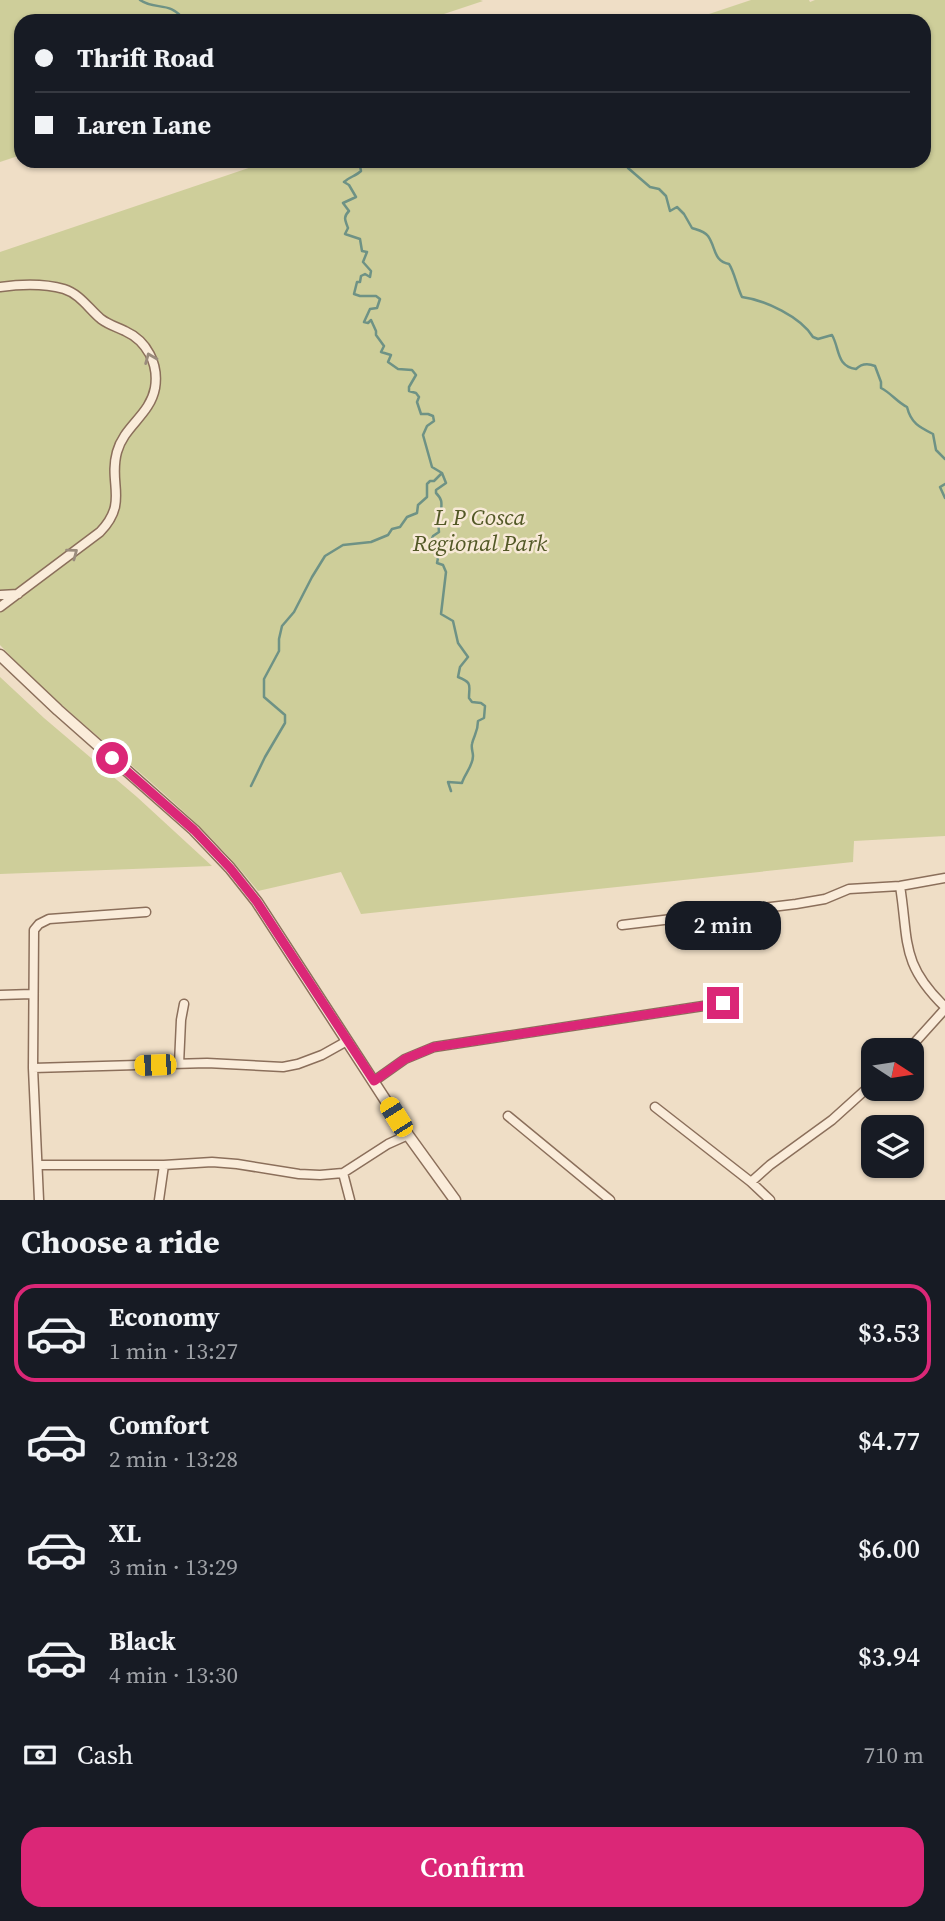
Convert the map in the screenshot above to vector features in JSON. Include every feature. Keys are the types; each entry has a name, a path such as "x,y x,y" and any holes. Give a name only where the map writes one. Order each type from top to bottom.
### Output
{"street":[{"path":"0,286 29,284 73,293 104,321 143,342 153,361 156,378 148,408 126,433 118,448 114,463 117,500 110,520 100,532 0,607"},
{"path":"0,595 18,594"},
{"path":"0,655 194,830 230,868 257,902 408,1135 455,1200"},
{"path":"622,925 796,904 825,899 849,889 900,886 945,878"},
{"path":"900,886 905,941 910,960 927,988 945,1008 919,1038"},
{"path":"39,1200 33,1068 35,927 43,921 56,918 146,912"},
{"path":"0,995 32,994"},
{"path":"374,1081 405,1059 434,1047 723,1003"},
{"path":"179,1064 184,1004"},
{"path":"33,1068 206,1063 283,1067 322,1055 347,1041"},
{"path":"751,1182 832,1120 861,1094"},
{"path":"655,1107 770,1200"},
{"path":"508,1116 610,1200"},
{"path":"38,1165 164,1166 212,1162 309,1175 343,1173 388,1144 408,1135"},
{"path":"159,1200 164,1166"},
{"path":"343,1173 349,1200"}],"green space":[{"path":"0,0 483,1 444,14 14,14 14,157 0,162"},
{"name":"L P Cosca Regional Park","path":"751,0 945,0 945,836 854,841 853,862 361,914 341,872 258,891 198,825 31,677 0,645 0,252 248,168 931,168 931,14 709,14"},
{"path":"0,677 137,797 212,866 0,874"}],"waterway":[{"path":"140,0 174,10 178,14"},
{"path":"360,168 361,171 344,182 356,197 343,203 349,211 345,217 348,228 345,234 360,239 362,251 367,252 363,262 371,271 370,277 365,274 361,276 354,294 376,296 380,299 377,308 370,309 364,322 371,320 376,335 384,346 381,352 391,355 388,362 398,369 412,370 416,375 409,391 419,397 417,402 421,414 433,416 434,421 427,426 423,435 432,467 442,473 446,483 436,490 441,501 441,511 437,511 439,532 433,536 431,542 438,558 437,563 443,565 446,572 441,614 453,621 458,643 468,657 460,667 458,677 468,683 469,698 472,702 485,706 484,718 478,721 472,744 472,763 462,783 448,782 451,791"},
{"path":"628,168 650,187 659,189 666,196 670,211 677,207 692,228 708,236 717,257 731,267 742,297 761,302 791,316 813,337 818,339 832,335 842,361 850,367 856,369 867,364 875,366 881,388 907,407 916,424 933,434 936,450 945,459"},
{"path":"251,786 285,723 285,715 264,697 264,679 279,651 282,626 294,612 325,556 343,545 371,542 400,527 407,517 417,513 418,505 427,497 427,484 441,474"},
{"path":"945,484 940,487 945,498"}],"route":[{"path":"112,758 194,830 230,868 257,902 374,1081 405,1059 434,1047 723,1003"}]}
